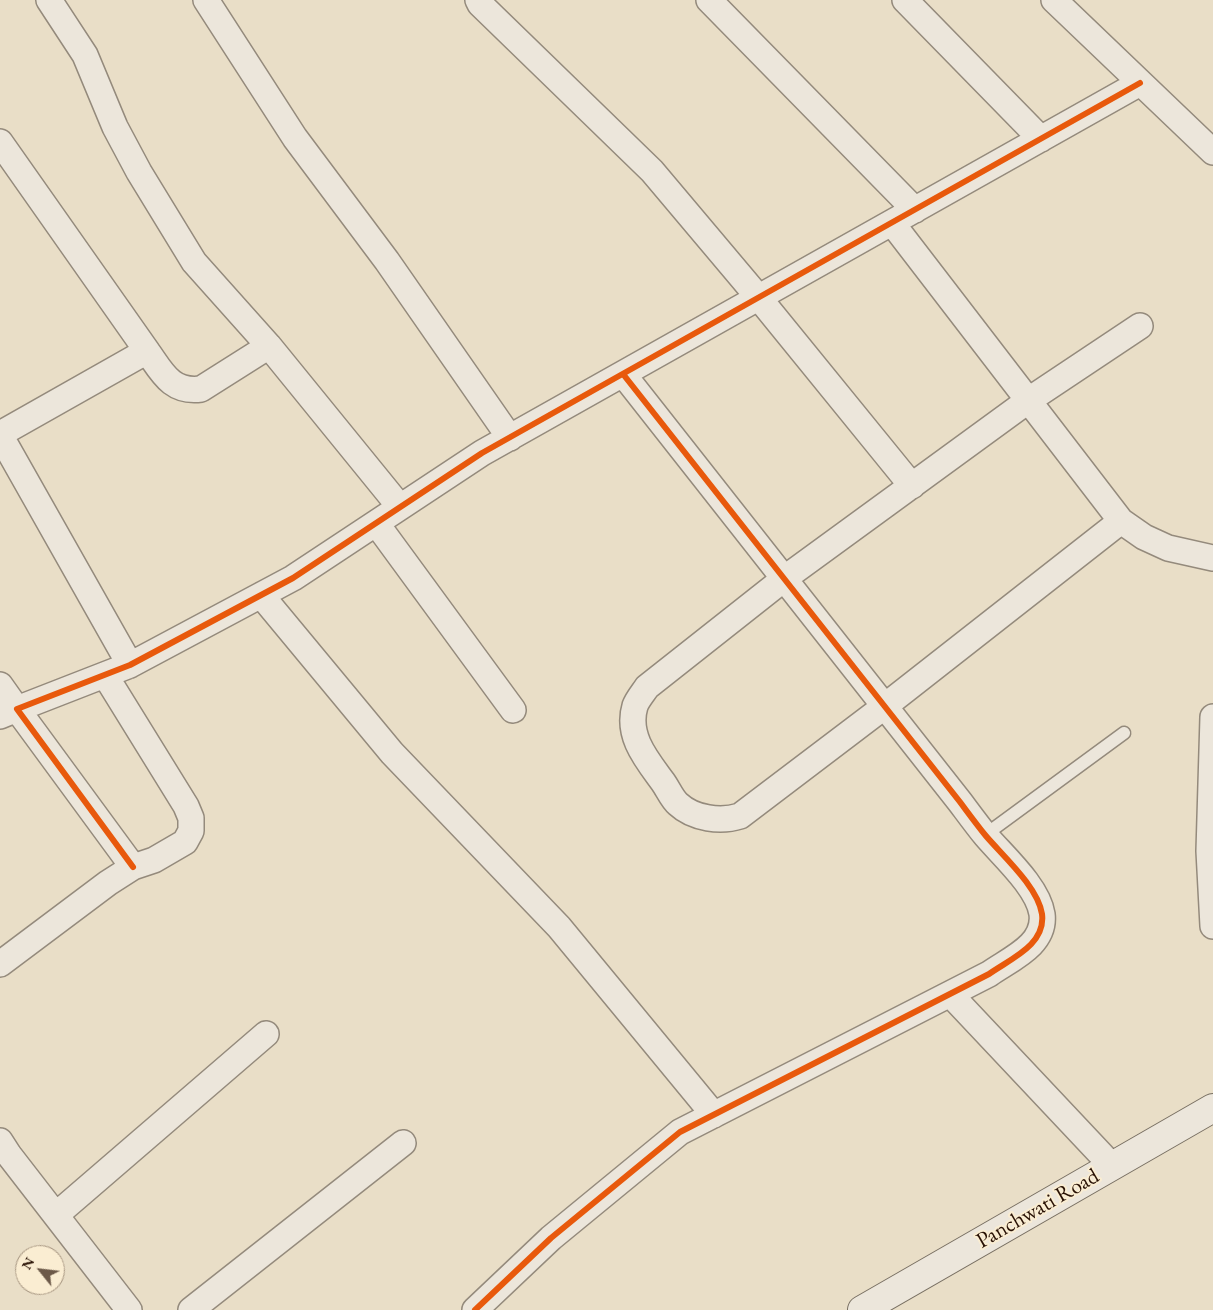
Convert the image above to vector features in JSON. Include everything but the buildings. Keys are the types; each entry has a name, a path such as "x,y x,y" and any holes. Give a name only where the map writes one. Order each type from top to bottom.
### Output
{"street":[{"path":"49,0 85,55 115,127 139,172 194,262 269,346 400,507"},
{"path":"206,0 295,138 386,261 510,438"},
{"path":"478,0 524,48 652,171 759,298 912,486"},
{"path":"709,0 915,210"},
{"path":"904,0 1040,139"},
{"path":"1054,0 1213,152"},
{"path":"9,713 130,665 293,578 482,453 1140,83"},
{"path":"0,142 167,379 182,389 201,389 269,346"},
{"path":"892,223 1121,520 1144,537 1168,548 1213,558"},
{"path":"1121,520 885,706 740,816 727,820 712,819 694,813 678,804 641,752 635,736 635,706 647,686 785,578 1029,400 1140,326"},
{"path":"130,665 0,435 147,351"},
{"path":"475,1310 551,1238 680,1132 989,974 1029,947 1038,938 1041,926 1042,914 1036,898 1024,878 985,835 623,374"},
{"path":"376,523 513,710"},
{"path":"261,595 392,753 559,927 714,1115"},
{"path":"0,964 108,882 133,868 154,860 185,842 191,831 191,818 186,806 105,675"},
{"path":"0,685 9,713 133,868"},
{"path":"1213,717 1209,851 1213,926"},
{"path":"950,994 1112,1166"},
{"path":"56,1215 266,1034"},
{"name":"Panchwati Road","path":"862,1310 1213,1108"},
{"path":"0,1141 129,1310"},
{"path":"191,1310 403,1143"}],"lane":[{"path":"985,835 1124,734"}],"cycle path":[{"path":"133,867 17,709 130,665 293,578 482,453 1140,83"},
{"path":"475,1310 551,1238 680,1132 989,974 1016,957 1033,943 1042,925 1042,914 1039,904 1027,883 983,832 623,374"}]}
